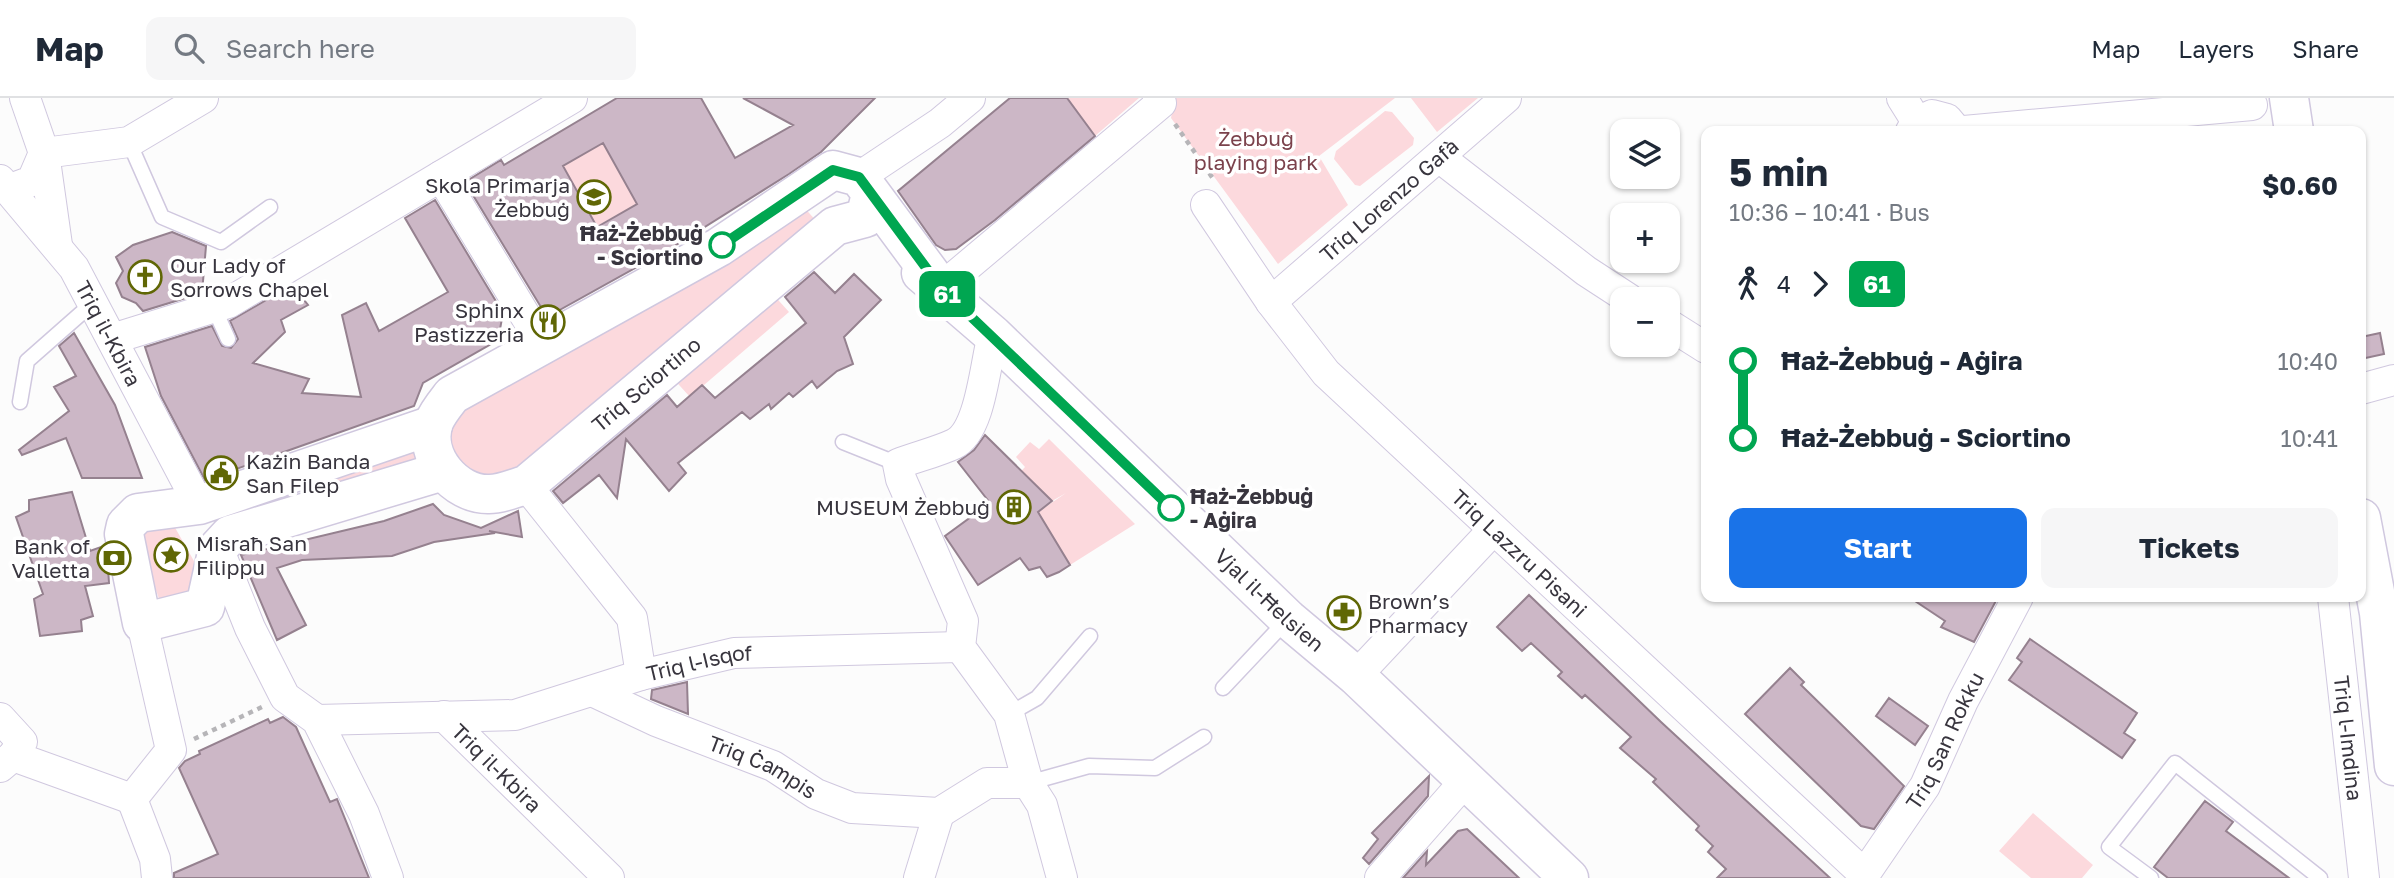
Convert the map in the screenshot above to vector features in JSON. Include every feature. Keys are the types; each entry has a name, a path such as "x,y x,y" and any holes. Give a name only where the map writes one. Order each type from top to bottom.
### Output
{"main road":[{"path":"2289,98 2293,126"},
{"path":"433,425 199,505 151,510 131,518 124,534 142,623 205,607 218,548 230,535 443,471 435,454 433,425 441,407 452,395 719,247 818,183 833,170 854,205"},
{"name":"Vjal il-Ħelsien","path":"854,205 1288,619 1356,676 1569,878"},
{"name":"Triq Sciortino","path":"443,471 454,482 470,491 488,494 526,485 854,205"},
{"name":"Triq l-Imdina","path":"2366,544 2379,613 2394,766"}],"street":[{"name":"Triq il-Kbira","path":"25,98 44,153 57,245 93,302 170,454 199,505"},
{"path":"57,245 3,192 32,181 44,153 129,142 203,98"},
{"path":"111,339 228,303 572,98"},
{"name":"Triq Sciortino","path":"854,205 970,98"},
{"name":"Triq Lorenzo Gafà","path":"1271,302 1506,98"},
{"path":"941,288 1162,100"},
{"path":"2036,126 2253,111"},
{"path":"1910,117 1940,116 1947,119 1952,126"},
{"path":"1439,157 1611,287"},
{"path":"441,176 543,345"},
{"name":"Triq Lazzru Pisani","path":"1209,208 1271,302 1326,373 1863,876"},
{"path":"1680,332 1701,345"},
{"path":"993,335 983,370 981,397 970,430 957,443 898,464 901,479 963,621 960,647 1009,714 1028,783 1042,805 1062,878"},
{"path":"2366,388 2394,380"},
{"path":"151,510 167,481 170,454"},
{"path":"526,485 632,618 641,675"},
{"path":"1356,676 1493,530"},
{"path":"218,548 250,628 285,697 317,720 364,814 388,878"},
{"name":"Triq San Rokku","path":"1863,876 1925,786 1963,701 2015,602"},
{"name":"Triq l-Imdina","path":"2334,602 2364,878"},
{"path":"205,607 219,606 250,628"},
{"path":"132,799 171,750 142,623"},
{"name":"Triq l-Isqof","path":"444,716 515,716 641,675 734,653 960,647"},
{"name":"Triq Ċampis","path":"592,691 656,721 773,766 816,794 852,808 939,813"},
{"name":"Triq il-Kbira","path":"317,720 444,716 609,878"},
{"path":"0,718 22,742 6,762 132,799"},
{"path":"1380,878 1465,780"},
{"path":"919,878 939,813 987,783 1028,783"},
{"path":"132,799 155,859 157,878"}],"lane":[{"path":"129,142 162,217 220,242 270,207"},
{"path":"20,402 27,361 93,302"},
{"path":"214,308 228,339"},
{"path":"844,442 898,464"},
{"path":"1223,688 1288,619"},
{"path":"1009,714 1037,698 1090,636"},
{"path":"1028,783 1089,766 1155,768 1204,737"},
{"path":"2151,878 2109,847 2175,764 2320,878"}],"path":[{"path":"1162,100 1220,189 1222,197 1209,208"},
{"path":"171,750 285,697"}],"green space":[{"path":"1067,98 1139,98 1095,136"},
{"name":"Żebbuġ playing park","path":"1175,98 1395,98 1319,156 1348,205 1278,264 1171,118"},
{"path":"1411,98 1478,98 1437,132"},
{"path":"1385,111 1392,112 1414,138 1413,145 1360,186 1355,185 1334,159 1336,151"},
{"path":"603,143 637,204 597,226 563,166"},
{"path":"802,205 818,223 506,475 472,481 439,427 444,416"},
{"path":"770,291 789,312 690,397 670,375"},
{"path":"1049,439 1135,524 1070,565 1038,512 1066,493 1052,501 1036,485 1010,483 1025,467 1016,457 1030,442 1039,449"},
{"path":"423,445 425,458 330,485 325,475"},
{"path":"173,524 203,577 203,591 160,602 137,533"},
{"path":"2033,813 2093,865 2082,878 2031,878 1999,851"}],"building":[{"name":"Skola Primarja Żebbuġ","path":"617,98 701,98 735,158 793,125 743,98 875,98 821,152 789,174 673,247 547,317 465,182 501,160 504,165","holes":["603,143 637,204 597,227 563,166"]},
{"path":"1010,98 1067,98 1095,136 995,220 956,249 945,250 936,245 898,191"},
{"path":"435,200 503,313 498,340 423,383 414,406 205,480 161,396 145,347 212,326 222,346 231,348 238,339 230,321 292,285 308,305 281,320 285,332 253,363 309,379 302,393 361,397 342,315 366,303 379,331 448,292 405,218"},
{"path":"172,232 206,246 202,293 143,311 136,303 122,297 116,283 123,271 116,257 133,245"},
{"path":"814,272 835,293 854,274 881,300 844,337 853,364 837,371 817,388 812,381 793,397 789,393 771,409 769,404 750,419 742,412 678,463 686,473 669,491 626,439 617,498 599,475 563,503 553,491 667,395 677,407 702,385 715,398 806,323 785,297"},
{"path":"74,333 115,405 142,478 82,478 66,438 22,455 19,450 69,411 54,387 76,376 59,346"},
{"path":"2380,333 2384,354 2366,358 2366,336"},
{"name":"MUSEUM Żebbuġ","path":"985,435 1052,501 1038,512 1070,565 1059,572 1047,577 1040,567 1029,570 1020,558 978,585 945,536 990,503 958,462 974,450"},
{"path":"72,492 90,551 101,547 108,568 109,583 85,586 93,616 81,620 82,631 40,636 34,599 43,594 16,517 29,511 29,500"},
{"path":"433,504 444,515 481,528 518,511 522,537 489,531 495,533 434,542 392,556 302,560 277,568 306,625 277,640 241,555 384,521"},
{"path":"1529,595 1661,722 1830,878 1717,878 1726,869 1708,852 1713,846 1696,830 1699,826 1653,782 1656,779 1620,748 1631,737 1585,695 1582,698 1558,676 1562,672 1531,643 1522,651 1497,627"},
{"path":"1916,602 1995,602 1974,642 1941,627 1945,621"},
{"path":"2030,639 2137,713 2124,733 2135,740 2122,758 2009,680 2022,662 2017,658"},
{"path":"1790,668 1804,682 1801,685 1904,786 1874,829 1861,826 1745,714"},
{"path":"687,682 688,714 651,699 652,690"},
{"path":"1889,698 1928,726 1915,745 1876,716"},
{"path":"283,717 296,727 330,802 337,799 369,878 174,878 174,873 218,854 179,768 185,761 200,754 199,751 268,719 270,723"},
{"path":"1429,776 1428,796 1369,864 1363,858 1378,839 1372,833"},
{"path":"2205,801 2233,822 2226,831 2289,878 2168,878 2154,867"},
{"path":"1467,829 1519,878 1403,878 1427,851 1426,865 1458,831"}],"bus line":[{"name":"61","path":"722,245 818,183 833,170 859,177 941,288 1171,508"}],"place":[{"name":"Skola Primarja Żebbuġ","path":"594,197"},
{"name":"Ħaż-Żebbuġ - Sciortino","path":"722,245"},
{"name":"Our Lady of Sorrows Chapel","path":"145,277"},
{"name":"Sphinx Pastizzeria","path":"548,322"},
{"name":"Każin Banda San Filep","path":"221,473"},
{"name":"MUSEUM Żebbuġ","path":"1014,507"},
{"name":"Ħaż-Żebbuġ - Aġira","path":"1171,508"},
{"name":"Misraħ San Filippu","path":"171,555"},
{"name":"Bank of Valletta","path":"114,558"},
{"name":"Brown’s Pharmacy","path":"1344,613"}]}
